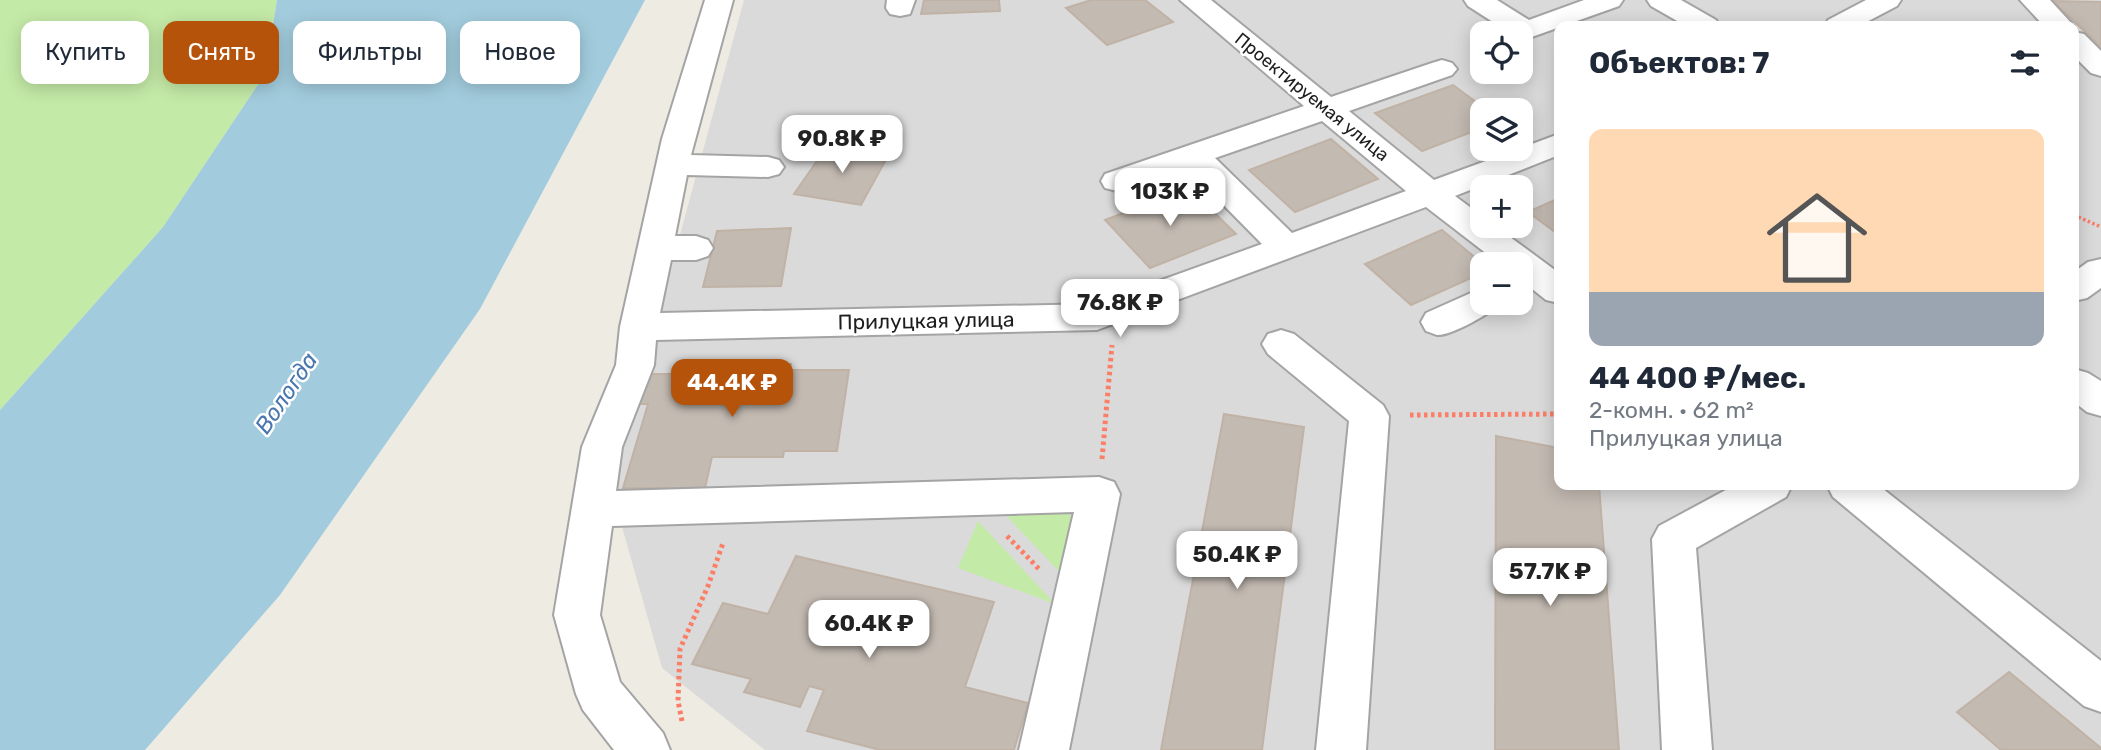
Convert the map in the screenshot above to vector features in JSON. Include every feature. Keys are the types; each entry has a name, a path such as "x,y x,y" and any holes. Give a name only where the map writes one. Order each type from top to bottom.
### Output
{"street":[{"path":"645,750 600,694 577,615 602,447 635,365 639,327 658,248 678,139 719,0"},
{"name":"Проектируемая улица","path":"1194,0 1539,283"},
{"path":"1478,0 1526,31 1609,0"},
{"path":"1661,0 1697,21"},
{"path":"1847,21 1887,0"},
{"path":"2034,0 2055,21"},
{"path":"2079,45 2101,67"},
{"path":"1117,181 1442,69"},
{"name":"Прилуцкая улица","path":"639,327 1097,317 1554,146"},
{"path":"1193,155 1286,248"},
{"path":"673,165 768,167"},
{"path":"658,248 696,248"},
{"path":"2079,286 2101,271"},
{"path":"1439,322 1470,307"},
{"path":"1281,344 1369,416 1341,750"},
{"path":"2079,386 2101,401"},
{"path":"1687,750 1674,539 1762,490"},
{"path":"1855,490 2101,690"},
{"path":"593,509 1099,494 1044,750"}],"path":[{"path":"2079,217 2101,227"},
{"path":"1099,494 1114,310"},
{"path":"1369,416 1554,414"},
{"path":"970,498 1076,605"},
{"path":"683,727 678,701 680,649 708,586 735,505"}],"shaded area":[{"path":"744,0 2101,0 2101,750 765,750 662,668 611,488"}],"green space":[{"path":"0,0 277,0 274,21 163,21 163,84 258,84 163,227 0,410"},
{"path":"1061,507 1077,523 1071,584 999,508"},
{"path":"978,521 1055,604 958,568"}],"water":[{"name":"Вологда","path":"277,0 645,0 480,309 280,595 145,750 0,750 0,410 163,227 258,84 279,84 279,21 274,21"}],"building":[{"path":"924,0 999,0 1000,11 921,14"},
{"path":"1091,0 1145,0 1173,22 1107,45 1066,8"},
{"path":"2053,1 2101,2 2101,47 2079,26 2079,21 2074,21"},
{"path":"1453,85 1471,98 1470,133 1422,151 1375,113"},
{"path":"1331,139 1378,179 1295,212 1249,170"},
{"path":"828,145 888,156 861,205 794,194"},
{"path":"1189,188 1236,234 1150,268 1105,220"},
{"path":"1554,200 1554,231 1533,216 1533,210"},
{"path":"791,228 781,286 703,287 717,231"},
{"path":"1442,230 1470,253 1470,278 1411,305 1365,264"},
{"path":"703,364 791,364 790,370 849,370 837,451 784,451 783,457 712,457 705,488 623,488 648,404 637,404 647,374 700,374"},
{"path":"1224,414 1304,427 1262,750 1161,750"},
{"path":"1496,436 1554,447 1554,490 1599,490 1619,750 1495,750"},
{"path":"796,556 994,602 965,687 1028,703 1014,750 880,750 807,731 824,690 809,686 800,707 744,692 751,679 692,664 723,603 768,614"},
{"path":"2009,672 2101,750 2001,750 1957,712"}]}
